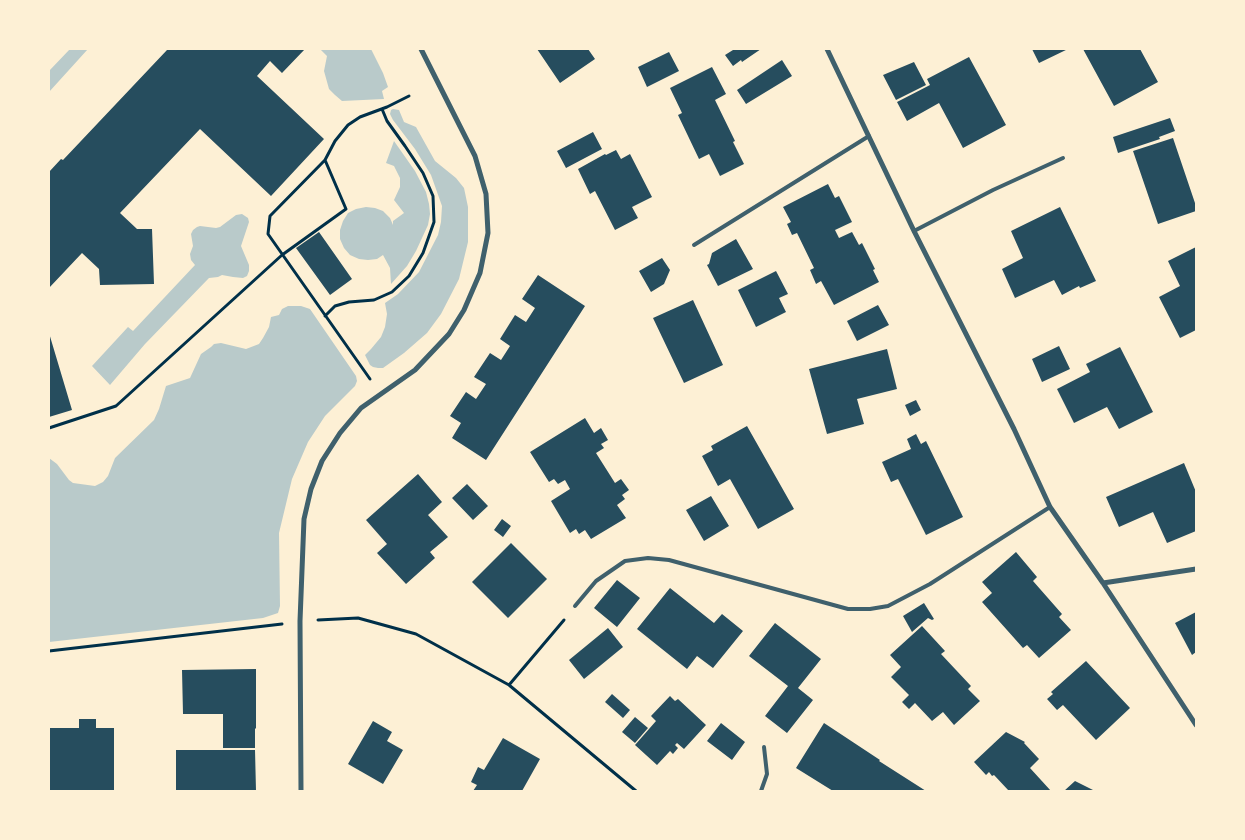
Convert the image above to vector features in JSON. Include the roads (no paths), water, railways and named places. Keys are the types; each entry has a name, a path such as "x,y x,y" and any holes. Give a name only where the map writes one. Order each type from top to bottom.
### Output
{"street":[{"path":"301,791 300,622 304,519 311,490 322,461 340,433 361,408 415,370 449,334 464,310 480,274 488,233 486,194 475,156 421,49"},
{"path":"827,49 914,230 1014,429 1050,507 1103,582 1196,725"},
{"path":"1103,582 1196,569"}],"lane":[{"path":"694,245 869,136"},
{"path":"914,230 993,190 1063,158"},
{"path":"575,606 596,580 625,561 648,558 669,560 848,609 870,609 888,606 930,584 1050,507"},
{"path":"761,791 767,774 764,747"}]}
